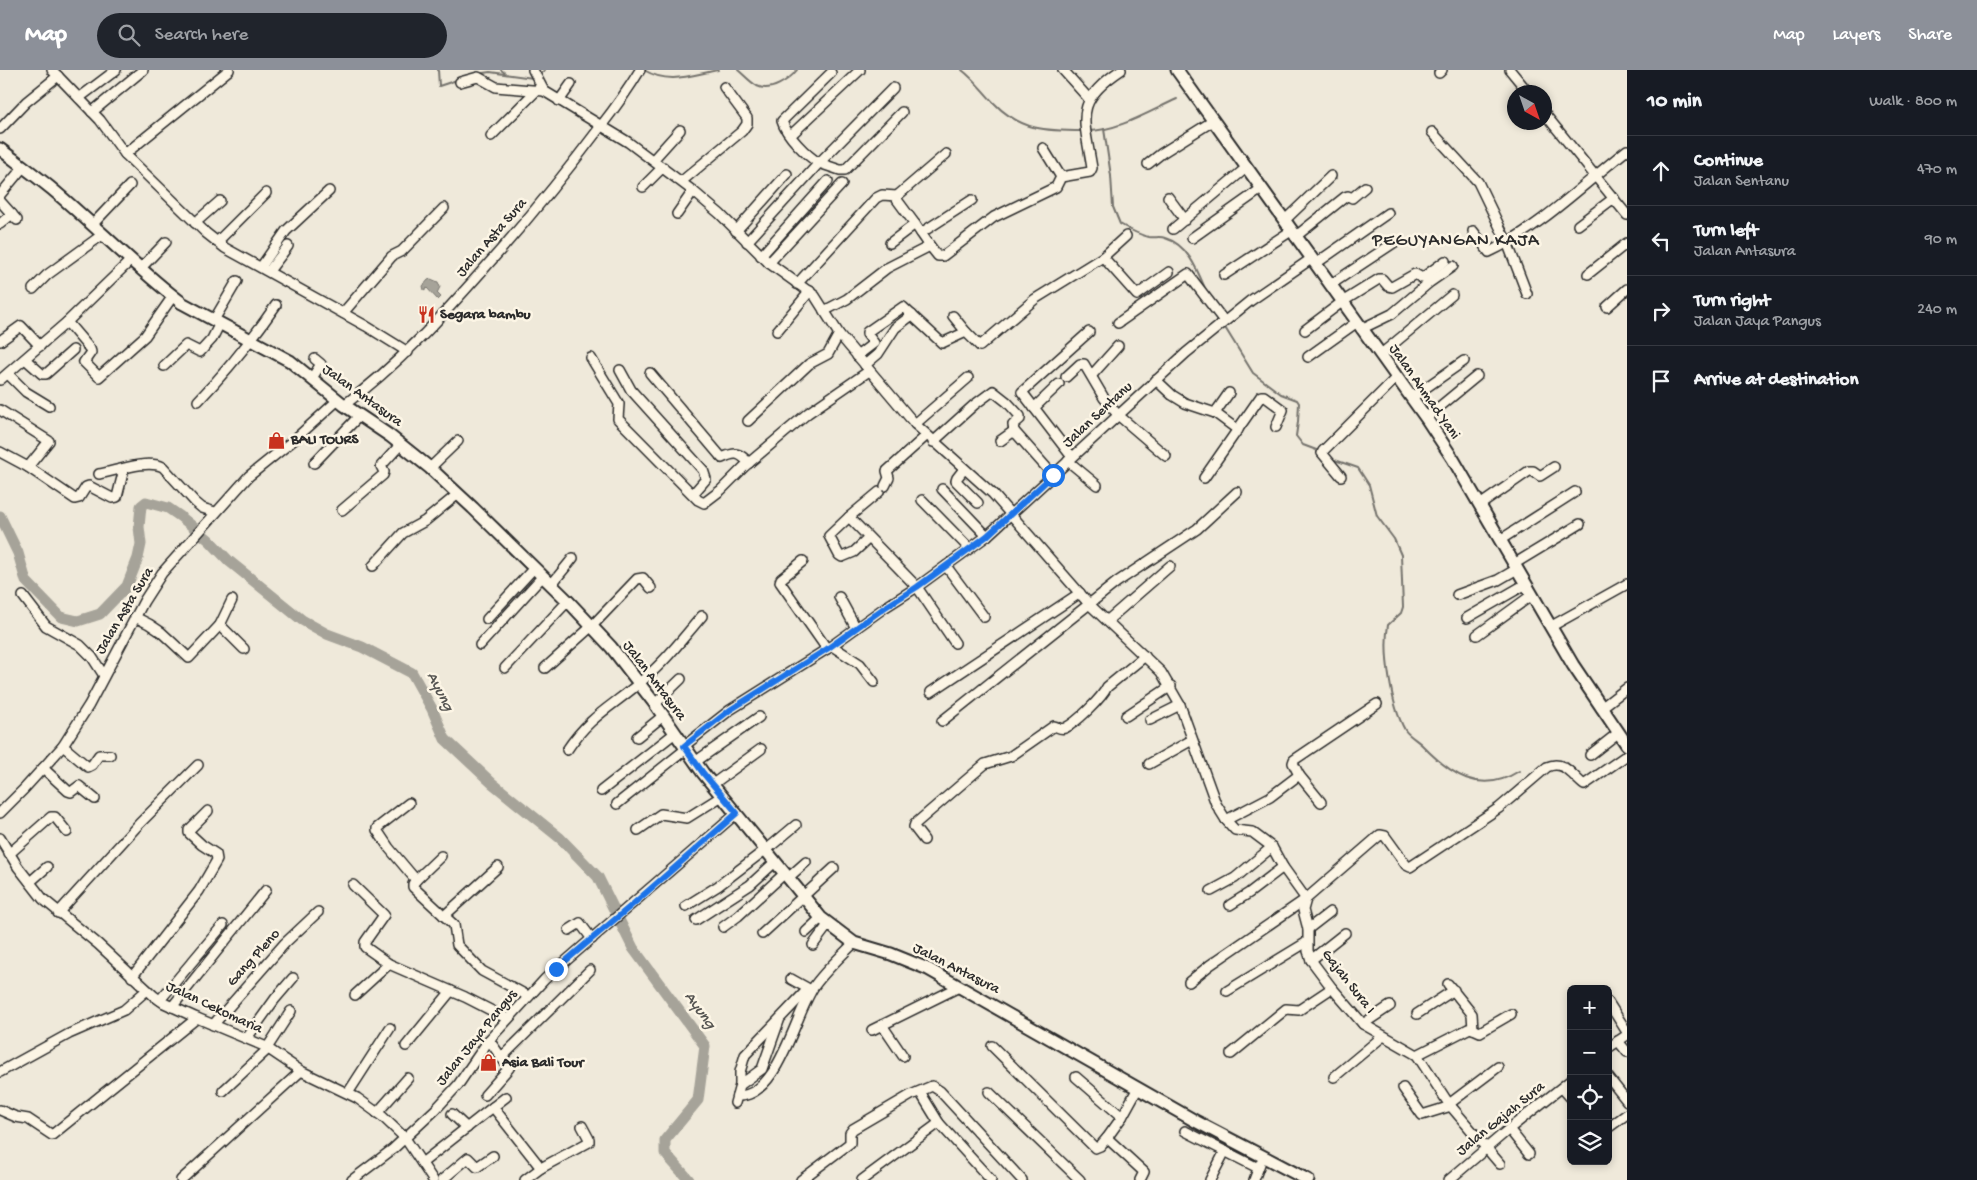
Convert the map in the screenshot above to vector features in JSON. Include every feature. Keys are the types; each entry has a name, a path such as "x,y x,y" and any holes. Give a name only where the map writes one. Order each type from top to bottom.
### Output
{"main road":[{"name":"Jalan Ahmad Yani","path":"1177,70 1426,418 1480,505 1572,666 1627,745"},
{"name":"Jalan Antasura","path":"0,149 24,166 130,261 173,296 290,362 341,403 401,444 458,494 592,626 655,704 712,784 824,921 854,943 918,964 1138,1088 1308,1180"}],"street":[{"path":"79,98 116,70"},
{"path":"92,112 143,70"},
{"path":"125,154 229,70"},
{"path":"533,70 540,88"},
{"name":"Jalan Asta Sura","path":"0,813 63,746 89,705 103,674 154,584 207,521 249,476 341,403 383,375 408,352 556,186 602,126 640,70"},
{"path":"791,135 860,70"},
{"path":"1064,70 1089,99"},
{"path":"1061,177 1090,172 1092,170 1086,132 1086,105 1102,84 1121,70"},
{"path":"1510,70 1522,85"},
{"path":"831,72 783,119 783,124 791,135 808,155 819,163 845,170 902,112"},
{"path":"0,129 55,73 92,112 125,154 217,242 408,352"},
{"path":"460,82 478,76 496,87 540,88 602,126 682,181 720,214 769,263 810,291 839,334 915,424 929,439 993,494 1090,605 1161,672 1180,704 1216,804 1226,820 1236,830 1252,832 1272,847 1282,867 1306,899"},
{"path":"559,100 571,84"},
{"path":"682,181 742,131 747,124 747,118 724,87"},
{"path":"491,136 540,88"},
{"path":"747,242 819,163 893,88"},
{"path":"1148,164 1213,121"},
{"path":"1552,123 1627,215"},
{"path":"653,160 680,130"},
{"path":"1432,132 1478,182 1507,242 1527,294"},
{"path":"1044,148 1061,177"},
{"path":"1473,231 1489,252 1542,218 1627,150"},
{"path":"895,197 946,154"},
{"path":"0,195 24,166"},
{"path":"642,187 662,167"},
{"path":"1173,229 1246,168"},
{"path":"736,231 787,174"},
{"path":"1284,221 1332,176"},
{"path":"798,284 876,198 882,195 895,197 930,246 938,256 942,257 994,217 1056,187 1061,177"},
{"path":"761,256 828,181"},
{"path":"769,263 842,184"},
{"path":"92,226 130,185"},
{"path":"1224,275 1293,234 1345,197 1352,198 1365,186"},
{"path":"1192,238 1262,190"},
{"path":"265,269 286,231 329,191"},
{"path":"677,214 693,191"},
{"path":"217,242 266,193"},
{"path":"1168,197 1185,220"},
{"path":"1578,225 1614,198"},
{"path":"921,233 972,200"},
{"path":"0,201 15,217 0,224"},
{"path":"195,223 220,201"},
{"path":"343,313 392,256 402,251 444,208"},
{"name":"Jalan Sentanu","path":"617,804 730,710 829,648 987,536 1156,380 1224,321 1388,213"},
{"path":"890,243 915,224"},
{"path":"33,288 47,274 102,235"},
{"path":"953,316 980,346 1035,299 1103,257 1126,236"},
{"path":"140,269 166,242"},
{"path":"1330,286 1395,242"},
{"path":"1588,274 1627,243"},
{"path":"265,269 288,246"},
{"path":"824,311 848,299 887,268 930,246"},
{"path":"1103,257 1138,296 1169,272"},
{"path":"0,380 67,322 130,261"},
{"path":"1305,330 1342,302 1378,279 1382,279 1388,286 1392,287 1415,274 1422,278 1449,264 1392,314 1359,326 1308,358"},
{"path":"1118,323 1188,274 1224,321"},
{"path":"164,366 186,345 200,352 212,339 217,322 237,280"},
{"path":"1608,307 1627,289"},
{"path":"777,331 810,291"},
{"path":"1380,355 1452,295"},
{"path":"67,322 90,349 91,352 84,362 99,377 145,336 173,296"},
{"path":"198,401 226,372 252,340 276,305"},
{"path":"857,356 874,342 867,332 901,307 942,343 966,332"},
{"path":"591,358 619,404 618,419 701,502 707,501 808,413 867,368 895,328 912,315"},
{"path":"0,341 22,326 40,346"},
{"path":"1089,332 1022,390 1070,459 1097,485"},
{"path":"748,421 809,364 828,354 839,334"},
{"path":"1092,375 1118,346"},
{"path":"25,359 42,374 46,374 73,350"},
{"path":"312,378 321,364 315,359"},
{"path":"1411,398 1464,362"},
{"path":"1066,377 1082,363 1092,375 1104,398 1118,415 1166,456"},
{"path":"620,370 631,390 703,470 706,479 693,494"},
{"path":"8,374 26,392 49,406"},
{"path":"650,374 722,458 734,453 742,455 749,463"},
{"path":"1426,418 1477,376"},
{"path":"915,424 968,378"},
{"path":"1341,476 1322,451 1396,378"},
{"path":"1156,380 1172,395 1185,403 1215,413 1238,430"},
{"path":"1034,408 1059,384"},
{"path":"869,538 850,554 842,557 839,556 829,536 882,489 890,478 887,471 992,391 1020,416 1020,419 1013,425 1014,431 1053,475"},
{"path":"1215,413 1229,393"},
{"path":"1204,478 1261,396 1264,396 1283,410 1276,427"},
{"path":"0,410 49,441 28,468"},
{"path":"314,464 359,416"},
{"path":"1000,441 1014,431"},
{"path":"430,468 458,441"},
{"path":"342,510 383,475 384,472 381,466 401,444"},
{"path":"0,452 77,499 86,487 89,486 112,498 117,497 124,469"},
{"path":"99,474 152,464 163,467 195,502 202,508 215,512"},
{"path":"1480,505 1529,472 1533,470 1540,476 1554,467"},
{"path":"964,469 956,478 956,482 978,502"},
{"path":"942,489 987,536"},
{"path":"942,720 1141,566 1197,529 1237,492"},
{"path":"1500,540 1575,492"},
{"path":"373,566 403,533 425,521 458,494"},
{"path":"922,500 970,548"},
{"path":"849,517 917,587 956,643"},
{"path":"1457,595 1498,580 1580,524"},
{"path":"480,645 572,558"},
{"path":"803,561 781,579 780,582 829,648 860,664 874,682"},
{"path":"946,566 984,617"},
{"path":"1108,620 1170,566"},
{"path":"487,619 534,568"},
{"path":"546,668 592,626 637,579 643,578 651,588"},
{"path":"1467,618 1526,584"},
{"path":"1550,627 1624,586 1627,597"},
{"path":"931,692 1080,593"},
{"path":"1477,634 1532,595"},
{"path":"23,596 46,626 80,646 92,657 103,674"},
{"path":"839,597 856,628"},
{"path":"135,617 161,632 190,658 220,625 232,600"},
{"path":"505,668 568,601"},
{"path":"568,750 589,722 639,684 667,659 702,616"},
{"path":"220,625 244,648"},
{"path":"924,840 914,827 914,824 985,764 1011,756 1054,726 1063,729 1066,727 1092,707 1107,687 1145,656"},
{"path":"655,704 681,679"},
{"path":"1126,716 1171,686"},
{"path":"1601,708 1627,688"},
{"path":"1150,720 1180,704"},
{"path":"1322,802 1299,775 1293,763 1294,760 1377,704"},
{"path":"637,737 663,716"},
{"path":"695,762 759,717"},
{"path":"1590,755 1618,732"},
{"path":"601,791 675,733"},
{"path":"1149,764 1192,740"},
{"path":"63,746 88,767 92,765 99,755 110,755"},
{"path":"712,784 761,749"},
{"path":"1189,982 1217,960 1306,899 1380,835 1385,836 1406,865 1410,867 1499,808 1546,767 1554,764 1567,768 1584,785 1627,755"},
{"path":"58,913 139,824 198,765"},
{"path":"43,768 68,792 71,792 78,786 95,799"},
{"path":"1226,820 1270,797 1299,775"},
{"path":"638,830 660,814 687,818 722,796"},
{"path":"409,803 384,822 377,830 389,848 416,880"},
{"path":"132,977 199,891 217,860 216,854 189,833 189,830 208,811"},
{"name":"Jalan Jaya Pangus","path":"352,1180 377,1162 436,1109 458,1085 489,1040 528,996 556,969 737,813"},
{"path":"9,854 52,817 55,817 67,832"},
{"path":"686,906 718,886 796,825"},
{"name":"Jalan Cekomaria","path":"0,838 9,854 43,899 98,944 147,990 172,1007 247,1038 268,1049 301,1071 348,1093 377,1112 405,1138 433,1180"},
{"path":"1211,891 1235,878 1272,847"},
{"path":"441,856 416,880 413,887 455,926 457,945 482,971 528,996"},
{"path":"696,920 750,885 775,862"},
{"path":"723,927 806,862"},
{"path":"30,882 48,867"},
{"path":"444,916 498,867"},
{"path":"1230,905 1282,867"},
{"path":"762,934 834,868"},
{"path":"353,885 384,915 365,944 389,964 451,991 508,1019"},
{"path":"172,1007 266,890"},
{"name":"Gajah Sura I","path":"1306,899 1303,910 1308,929 1307,942 1311,960 1363,1024 1382,1037 1417,1055 1450,1105 1500,1164"},
{"name":"Gang Pleno","path":"212,1025 286,943 318,912"},
{"path":"1308,929 1330,912"},
{"path":"806,932 824,921"},
{"path":"813,945 824,921"},
{"path":"569,930 580,922 592,939"},
{"path":"160,1000 223,925"},
{"path":"1311,960 1345,933"},
{"path":"1227,990 1307,942"},
{"path":"812,986 774,1073 751,1094 736,1099 744,1057 812,986 854,943"},
{"path":"355,995 389,964"},
{"path":"501,1058 590,970"},
{"path":"247,1038 275,999 293,978"},
{"path":"791,979 812,986"},
{"path":"872,1030 959,987"},
{"path":"1417,1014 1451,987 1472,1014 1473,1029"},
{"path":"1231,1054 1286,1008 1297,1011 1332,988"},
{"path":"0,1072 68,1034 124,1010 147,990"},
{"path":"406,1046 451,991"},
{"path":"1363,1024 1390,1006"},
{"path":"1612,1009 1627,1033 1612,1045"},
{"path":"223,1090 268,1049 291,1011"},
{"path":"1417,1055 1468,1029 1480,1032 1510,1014"},
{"path":"0,1110 16,1117 28,1119 52,1135 197,1018"},
{"path":"740,1085 762,1069 779,1021"},
{"path":"882,1025 903,1056"},
{"path":"348,1093 390,1028"},
{"path":"1334,1077 1382,1037"},
{"path":"485,1095 509,1069 489,1040"},
{"path":"1618,1041 1627,1052"},
{"path":"992,1046 1094,1148 1100,1146 1107,1138 1122,1117 1138,1088"},
{"path":"1403,1088 1422,1115 1450,1105 1498,1067"},
{"path":"181,1180 301,1071"},
{"path":"1076,1077 1122,1117"},
{"path":"377,1112 408,1078"},
{"path":"1612,1082 1627,1101"},
{"name":"Jalan Gajah Sura","path":"1449,1180 1509,1129 1567,1084"},
{"path":"800,1180 850,1143 852,1129 928,1087 936,1088 1022,1180"},
{"path":"1562,1088 1567,1094"},
{"path":"920,1092 939,1123 992,1180"},
{"path":"989,1092 1080,1180"},
{"path":"422,1163 506,1096"},
{"path":"493,1108 541,1168"},
{"path":"452,1114 467,1128"},
{"path":"1612,1125 1627,1114"},
{"path":"862,1180 939,1123"},
{"path":"525,1180 541,1168 590,1141 582,1126"},
{"path":"1509,1129 1529,1154"},
{"path":"1185,1131 1258,1168"},
{"path":"1107,1138 1144,1172 1140,1180"},
{"path":"1210,1180 1225,1151"},
{"path":"442,1180 468,1158 477,1167 493,1156"},
{"path":"1254,1180 1263,1157"}],"shaded area":[{"path":"431,279 438,282 440,287 437,293 441,297 438,300 427,288 424,290 423,286"}],"waterway":[{"path":"438,70 439,86 457,80"},
{"path":"501,70 505,73"},
{"path":"539,74 545,70"},
{"path":"644,70 653,75 671,78 680,78 718,70"},
{"path":"738,70 762,88 773,87 779,84 797,70"},
{"path":"962,70 994,103 1014,119 1046,130 1083,131"},
{"path":"476,74 490,72 533,78"},
{"path":"1088,131 1111,128 1177,99"},
{"path":"1104,129 1111,176 1113,207 1120,224 1142,235 1163,237 1180,247 1192,260 1207,293"},
{"path":"1224,326 1253,373 1281,394 1297,400 1299,403 1296,436 1303,445 1319,451"},
{"path":"1332,459 1358,468 1369,485 1377,516 1394,539 1401,555 1403,607 1401,613 1388,625 1387,664 1392,693 1405,730 1443,765 1466,778 1491,782 1519,771"},
{"name":"Ayung","path":"0,516 18,553 26,581 61,617 78,621 100,614 127,586 138,558 141,544 139,527 141,506 146,502 168,508 181,517 209,540 229,561 302,620 327,634 362,647 412,673 432,709 445,739 492,783 560,838 598,877 633,948 705,1046 698,1100 665,1140 665,1153 689,1180"}],"place":[{"name":"Segara bambu","path":"426,315"},
{"name":"BALI TOURS","path":"277,440"},
{"name":"Asia Bali Tour","path":"488,1063"}],"district":[{"name":"PEGUYANGAN KAJA","path":"1456,241"}],"route":[{"path":"556,969 737,813 703,773 684,746 730,710 827,649 987,536 1053,475"}]}
